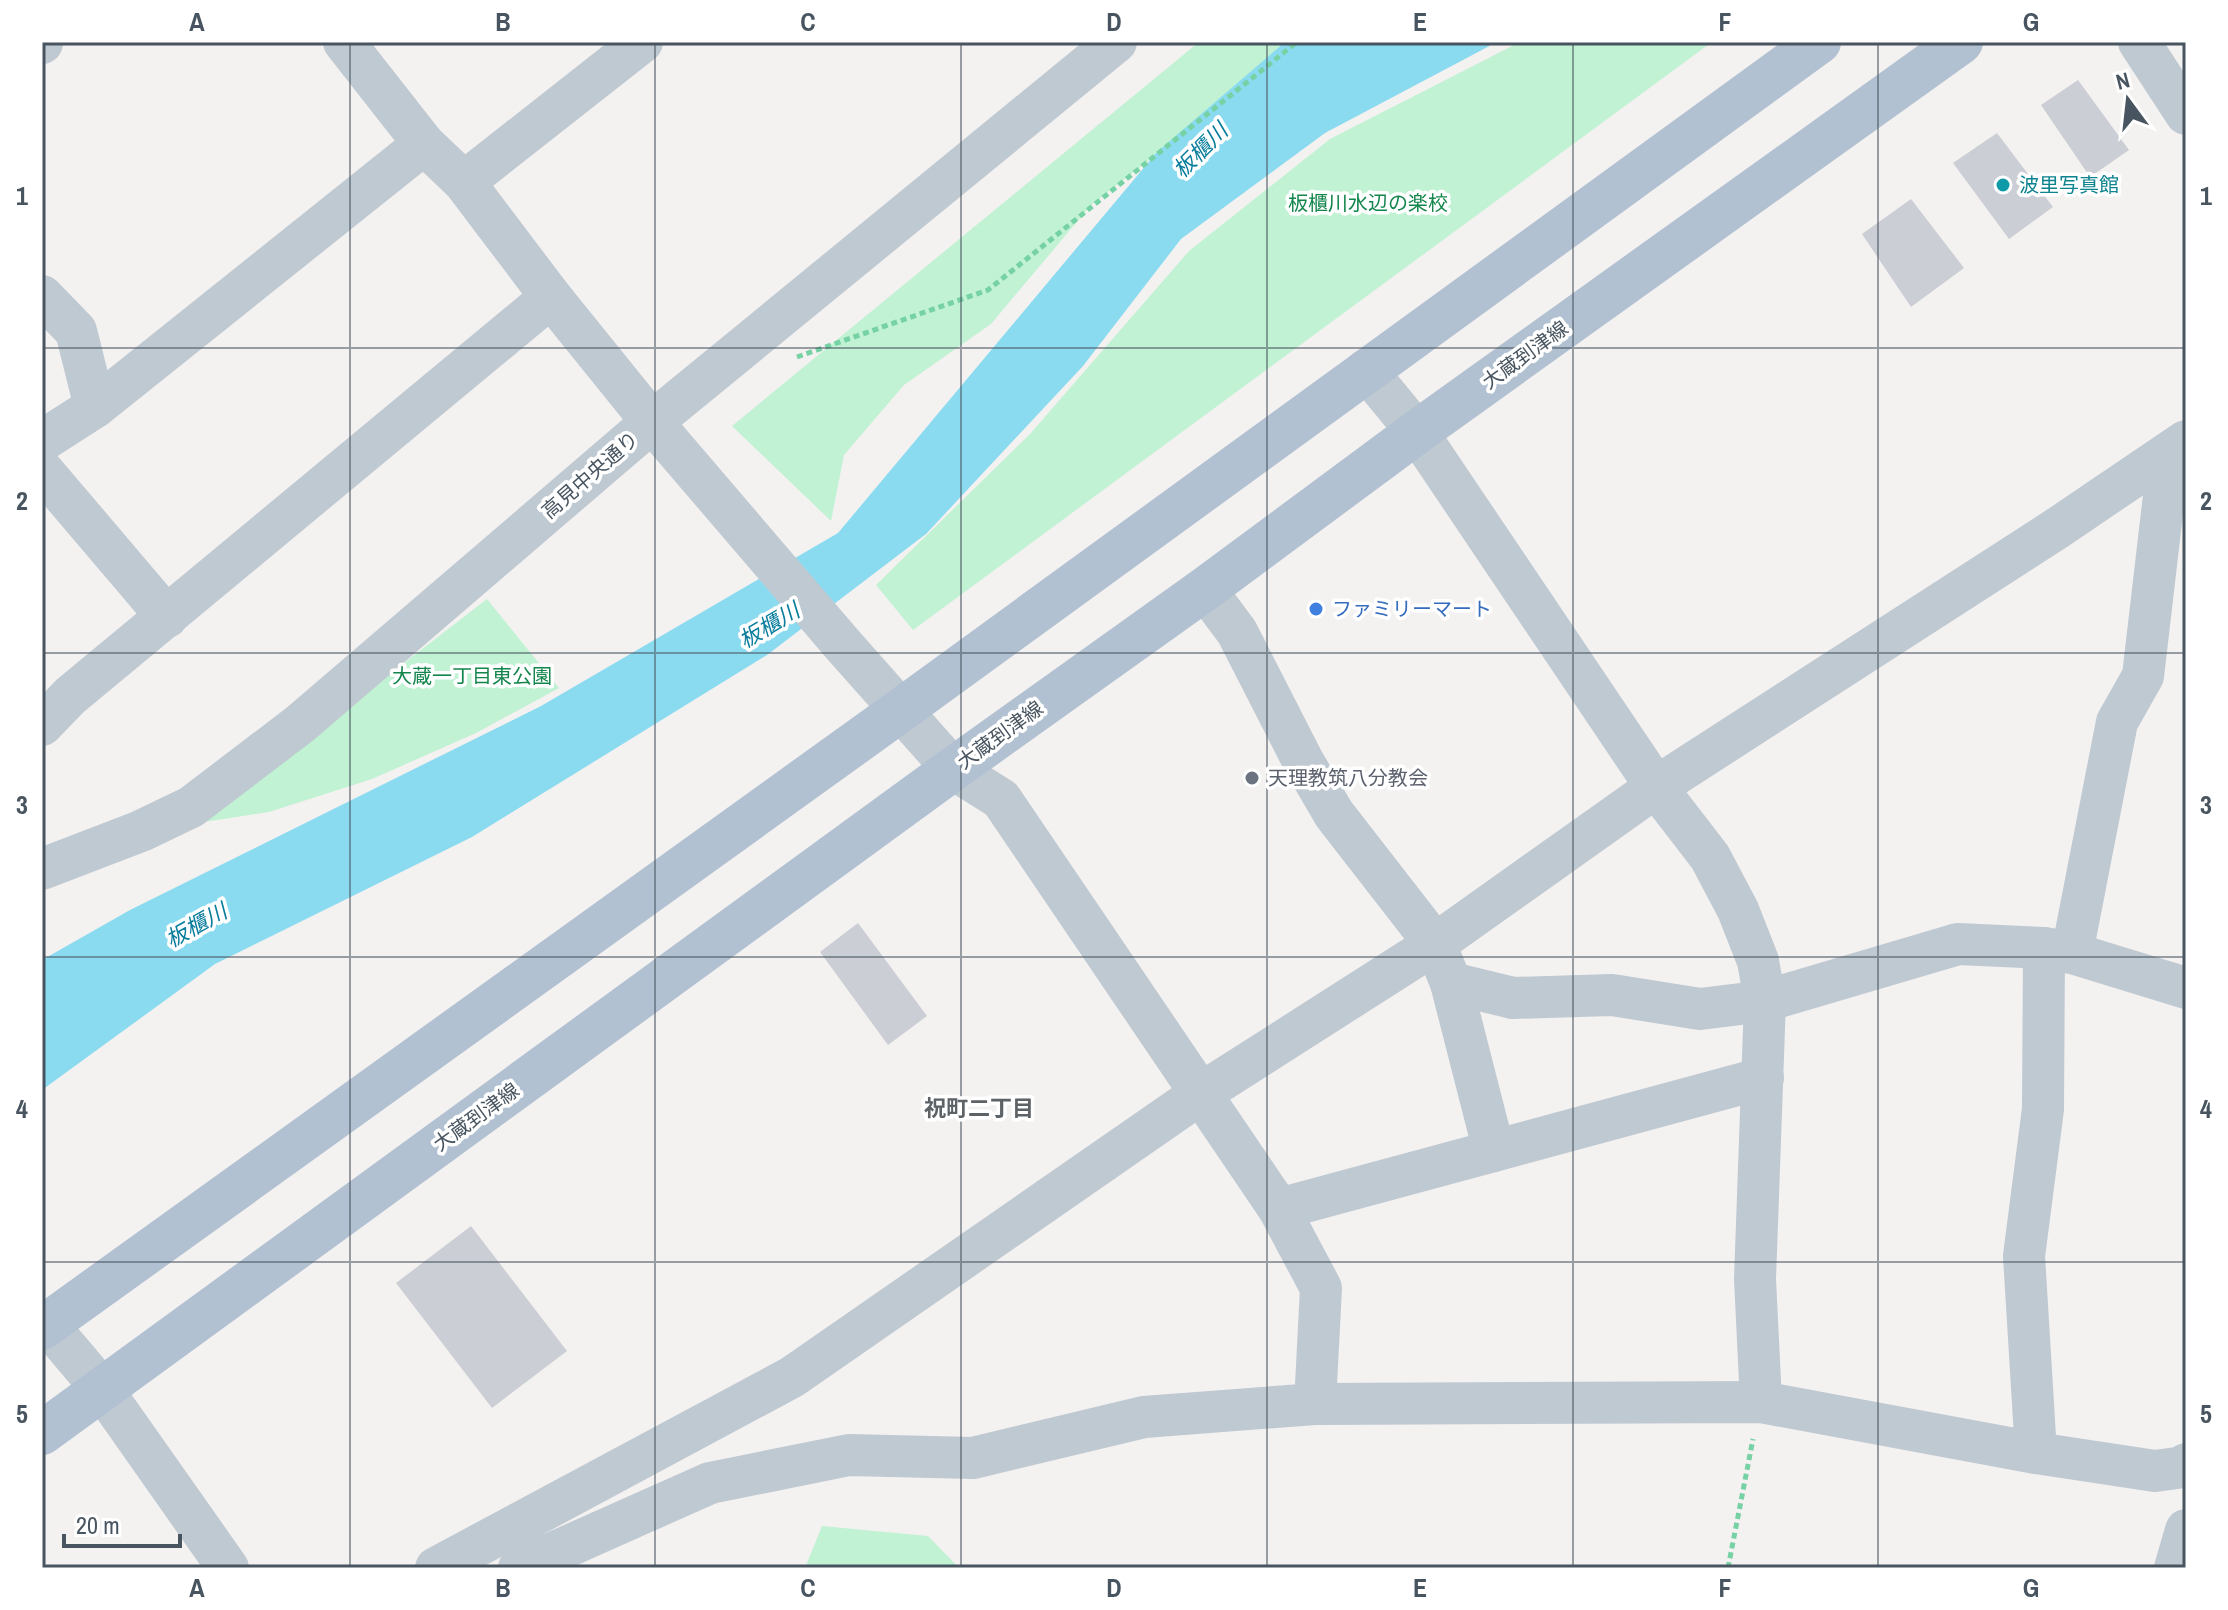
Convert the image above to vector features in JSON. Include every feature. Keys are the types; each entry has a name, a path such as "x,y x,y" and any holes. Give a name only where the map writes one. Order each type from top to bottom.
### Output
{"main road":[{"path":"45,1326 901,710 1819,42"},
{"name":"大蔵到津線","path":"42,1433 1417,432 1961,42"}],"street":[{"path":"344,42 424,144 464,182 551,297 652,422 843,645 953,769 1001,799 1279,1209 1321,1288 1315,1404"},
{"path":"464,182 642,42"},
{"name":"高見中央通り","path":"42,869 141,831 191,807 300,724 652,422 1116,42"},
{"path":"2139,42 2186,114"},
{"path":"42,441 95,407 424,144"},
{"path":"42,296 76,331 95,407"},
{"path":"42,725 70,696 551,297"},
{"path":"1366,370 1417,432 1656,787 1710,857 1738,910 1758,961 1765,1001 1755,1279 1761,1402"},
{"path":"436,1568 792,1377 1200,1094 1435,944 1656,787 2178,447"},
{"path":"2036,1453 2024,1256 2043,1109 2058,950 2117,722 2143,676 2178,447"},
{"path":"42,470 167,617"},
{"path":"1205,589 1237,632 1303,761 1334,814 1435,944 1451,983 1494,1151"},
{"path":"1451,983 1513,998 1612,995 1700,1009 1765,1001 1958,944 2058,950 2186,988"},
{"path":"1279,1209 1763,1078"},
{"path":"45,1326 102,1389 228,1568"},
{"path":"519,1568 710,1483 849,1455 973,1458 1144,1417 1315,1404 1761,1402 2036,1453 2155,1471 2185,1467"},
{"path":"2175,1568 2186,1530"}],"path":[{"path":"787,361 988,290 1297,42"},
{"path":"1728,1568 1761,1402"}],"green space":[{"path":"1199,42 1303,42 1091,205 991,324 904,385 844,455 831,521 732,426"},
{"name":"板櫃川水辺の楽校","path":"1520,42 1712,42 913,630 876,585 1030,434 1189,251 1330,139"},
{"name":"大蔵一丁目東公園","path":"487,599 559,688 476,733 372,779 269,812 204,822 351,704"},
{"path":"822,1526 928,1536 959,1568 805,1568"}],"water":[{"name":"板櫃川","path":"1285,42 1497,42 1325,133 1181,239 1083,366 926,534 767,655 472,837 215,964 42,1090 42,960 130,910 541,706 838,533 1157,152"}],"building":[{"path":"2078,80 2129,150 2090,177 2041,105"},
{"name":"波里写真館","path":"1997,133 2053,207 2009,239 1953,163"},
{"path":"1911,199 1964,268 1911,307 1862,234"},
{"path":"858,923 927,1016 888,1045 820,952"},
{"path":"471,1226 567,1351 492,1408 396,1283"}],"place":[{"name":"波里写真館","path":"2003,185"},
{"name":"ファミリーマート","path":"1316,609"},
{"name":"天理教筑八分教会","path":"1252,778"}],"district":[{"name":"祝町二丁目","path":"979,1108"}]}
